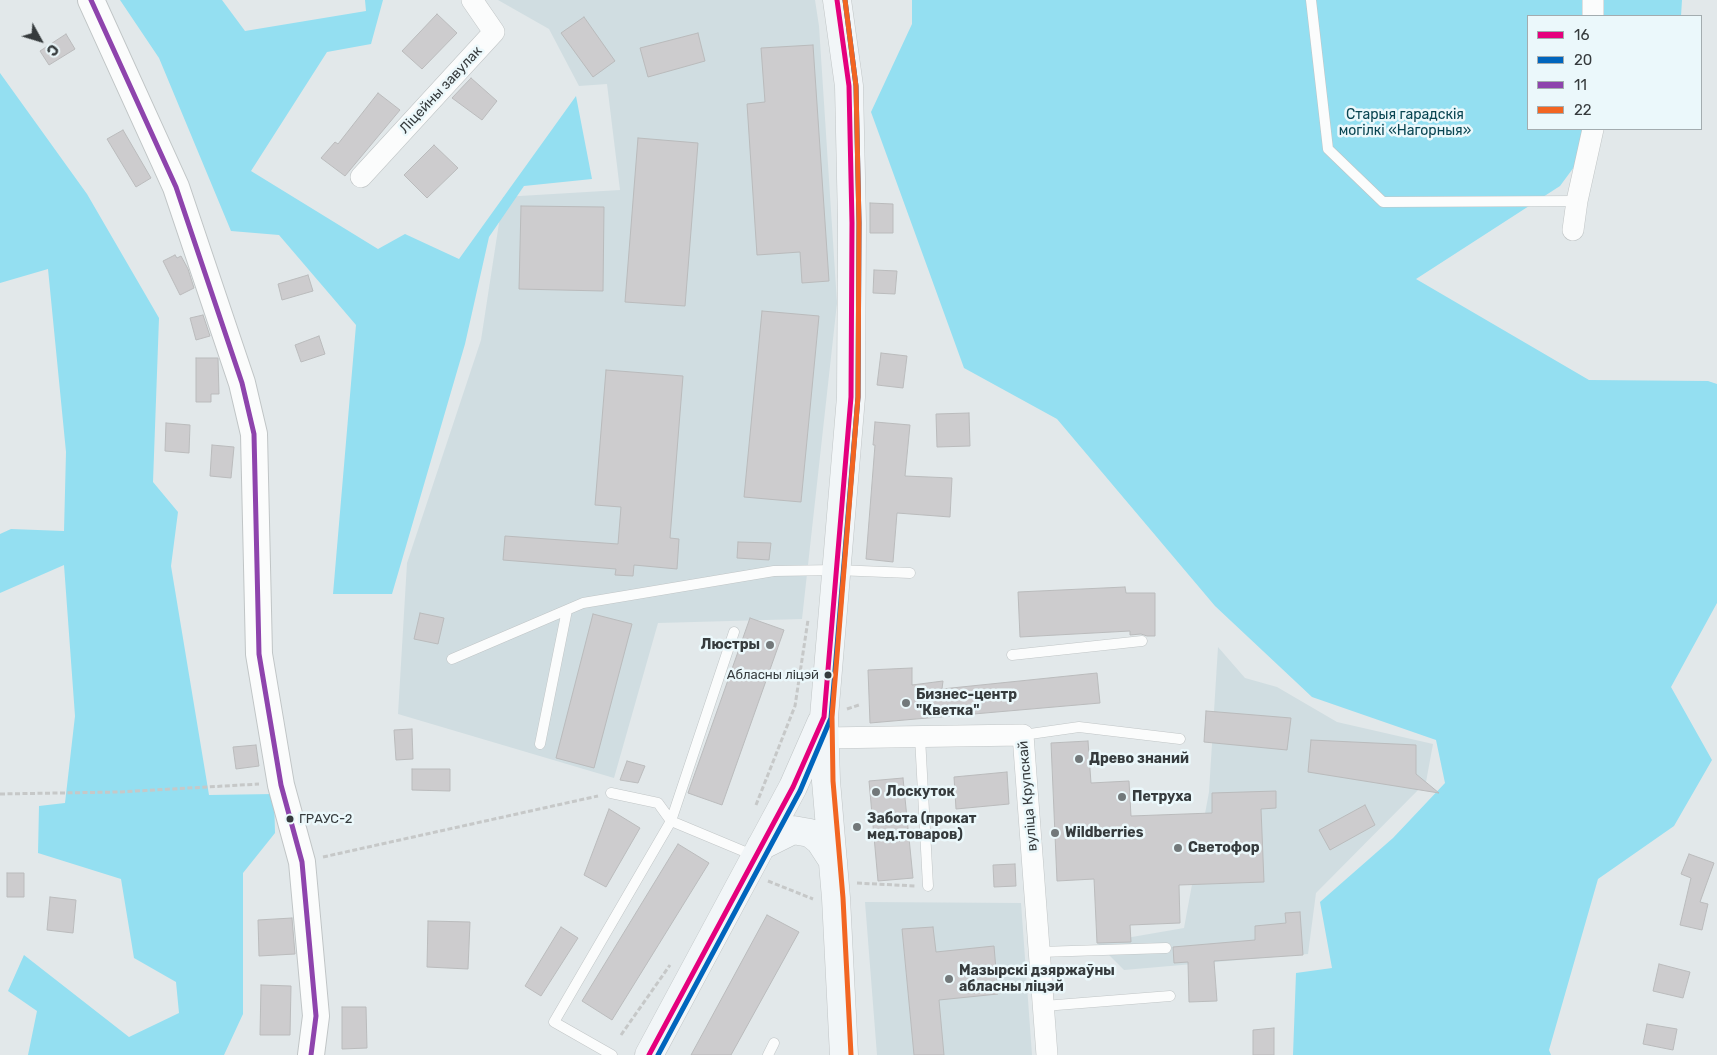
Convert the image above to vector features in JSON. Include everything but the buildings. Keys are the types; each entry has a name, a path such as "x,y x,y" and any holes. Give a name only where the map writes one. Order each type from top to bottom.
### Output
{"main road":[{"path":"833,861 826,781 824,728 851,397 852,223 849,86 837,0"},
{"path":"650,1055 824,728"},
{"path":"755,858 793,830 810,833 820,841 833,861 844,891 844,1055"}],"street":[{"path":"91,0 176,187 242,383 254,434 259,654 282,785 302,862 316,1016 311,1055"},
{"name":"Ліцейны завулак","path":"361,176 494,32 472,0"},
{"path":"1592,0 1594,15"},
{"path":"1573,230 1577,201 1593,130"},
{"name":"вуліца Крупскай","path":"824,728 920,737 1023,735 1047,1055"}],"lane":[{"path":"1311,0 1328,149 1383,202 1577,201"},
{"path":"452,659 584,603 774,571 836,570 910,573"},
{"path":"540,744 567,610"},
{"path":"612,1055 554,1022 671,821 734,632"},
{"path":"1012,655 1142,641"},
{"path":"1023,735 1079,727 1180,739"},
{"path":"920,737 928,886"},
{"path":"611,794 658,803 671,821 755,858"},
{"path":"1040,952 1166,948"},
{"path":"1044,1006 1170,996"},
{"path":"768,1055 774,1043 775,1055"}],"path":[{"path":"752,814 795,706 808,619"},
{"path":"0,794 119,792 272,783 282,785"},
{"path":"302,862 611,794"},
{"path":"755,858 816,900 844,891 928,886"},
{"path":"622,1035 671,963"}],"shaded area":[{"path":"498,0 815,0 819,26 837,303 802,619 658,623 614,778 398,714 407,563 481,340 503,197 620,190 607,84 579,86 549,29"},
{"path":"1218,647 1245,678 1277,687 1337,722 1433,744 1426,782 1316,893 1308,954 1124,970 1097,943 1184,928 1209,792"},
{"name":"Мазырскі дзяржаўны абласны ліцэй","path":"865,902 1021,903 1032,1055 877,1055"}],"green space":[{"path":"120,0 222,0 245,31 366,11 365,0 383,0 371,44 327,52 251,171 378,249 405,234 459,259 576,96 592,179 524,186 489,237 465,344 392,594 333,594 356,325 279,235 231,231 159,58"},
{"name":"Старыя гарадскія могілкі «Нагорныя»","path":"912,0 1682,0 1681,15 1527,15 1527,130 1601,130 1560,186 1416,279 1589,380 1708,381 1717,384 1717,603 1671,687 1712,760 1674,826 1598,879 1549,1050 1551,1055 1293,1055 1296,973 1332,968 1320,902 1393,838 1445,783 1436,740 1312,697 1215,606 1057,419 964,368 871,112 912,24"},
{"path":"0,73 87,194 159,318 153,482 178,512 171,566 209,795 274,794 275,833 243,873 243,1014 224,1055 28,1055 37,1011 8,991 24,955 129,1037 179,1013 176,982 134,958 121,879 38,853 39,806 65,803 75,716 64,565 0,593 0,534 11,529 64,531 66,452 48,269 0,283"}],"transit line":[{"name":"11","path":"91,0 176,187 242,383 254,434 259,654 281,785 302,862 316,1016 311,1055"},
{"name":"16","path":"649,1055 793,787 824,717 851,397 852,223 849,86 837,0"},
{"name":"20","path":"658,1055 800,791 831,718 858,397 859,223 856,86 845,0"},
{"name":"22","path":"845,0 856,86 859,223 858,397 832,717 833,781 843,898 851,1055"}],"place":[{"name":"Люстры","path":"770,645"},
{"name":"Абласны ліцэй","path":"828,675"},
{"name":"Бизнес-центр \"Кветка\"","path":"906,703"},
{"name":"Древо знаний","path":"1079,759"},
{"name":"Лоскуток","path":"876,792"},
{"name":"Петруха","path":"1122,797"},
{"name":"ГРАУС-2","path":"290,819"},
{"name":"Забота (прокат мед.товаров)","path":"857,827"},
{"name":"Wildberries","path":"1055,833"},
{"name":"Светофор","path":"1178,848"},
{"name":"Мазырскі дзяржаўны абласны ліцэй","path":"949,979"}]}
